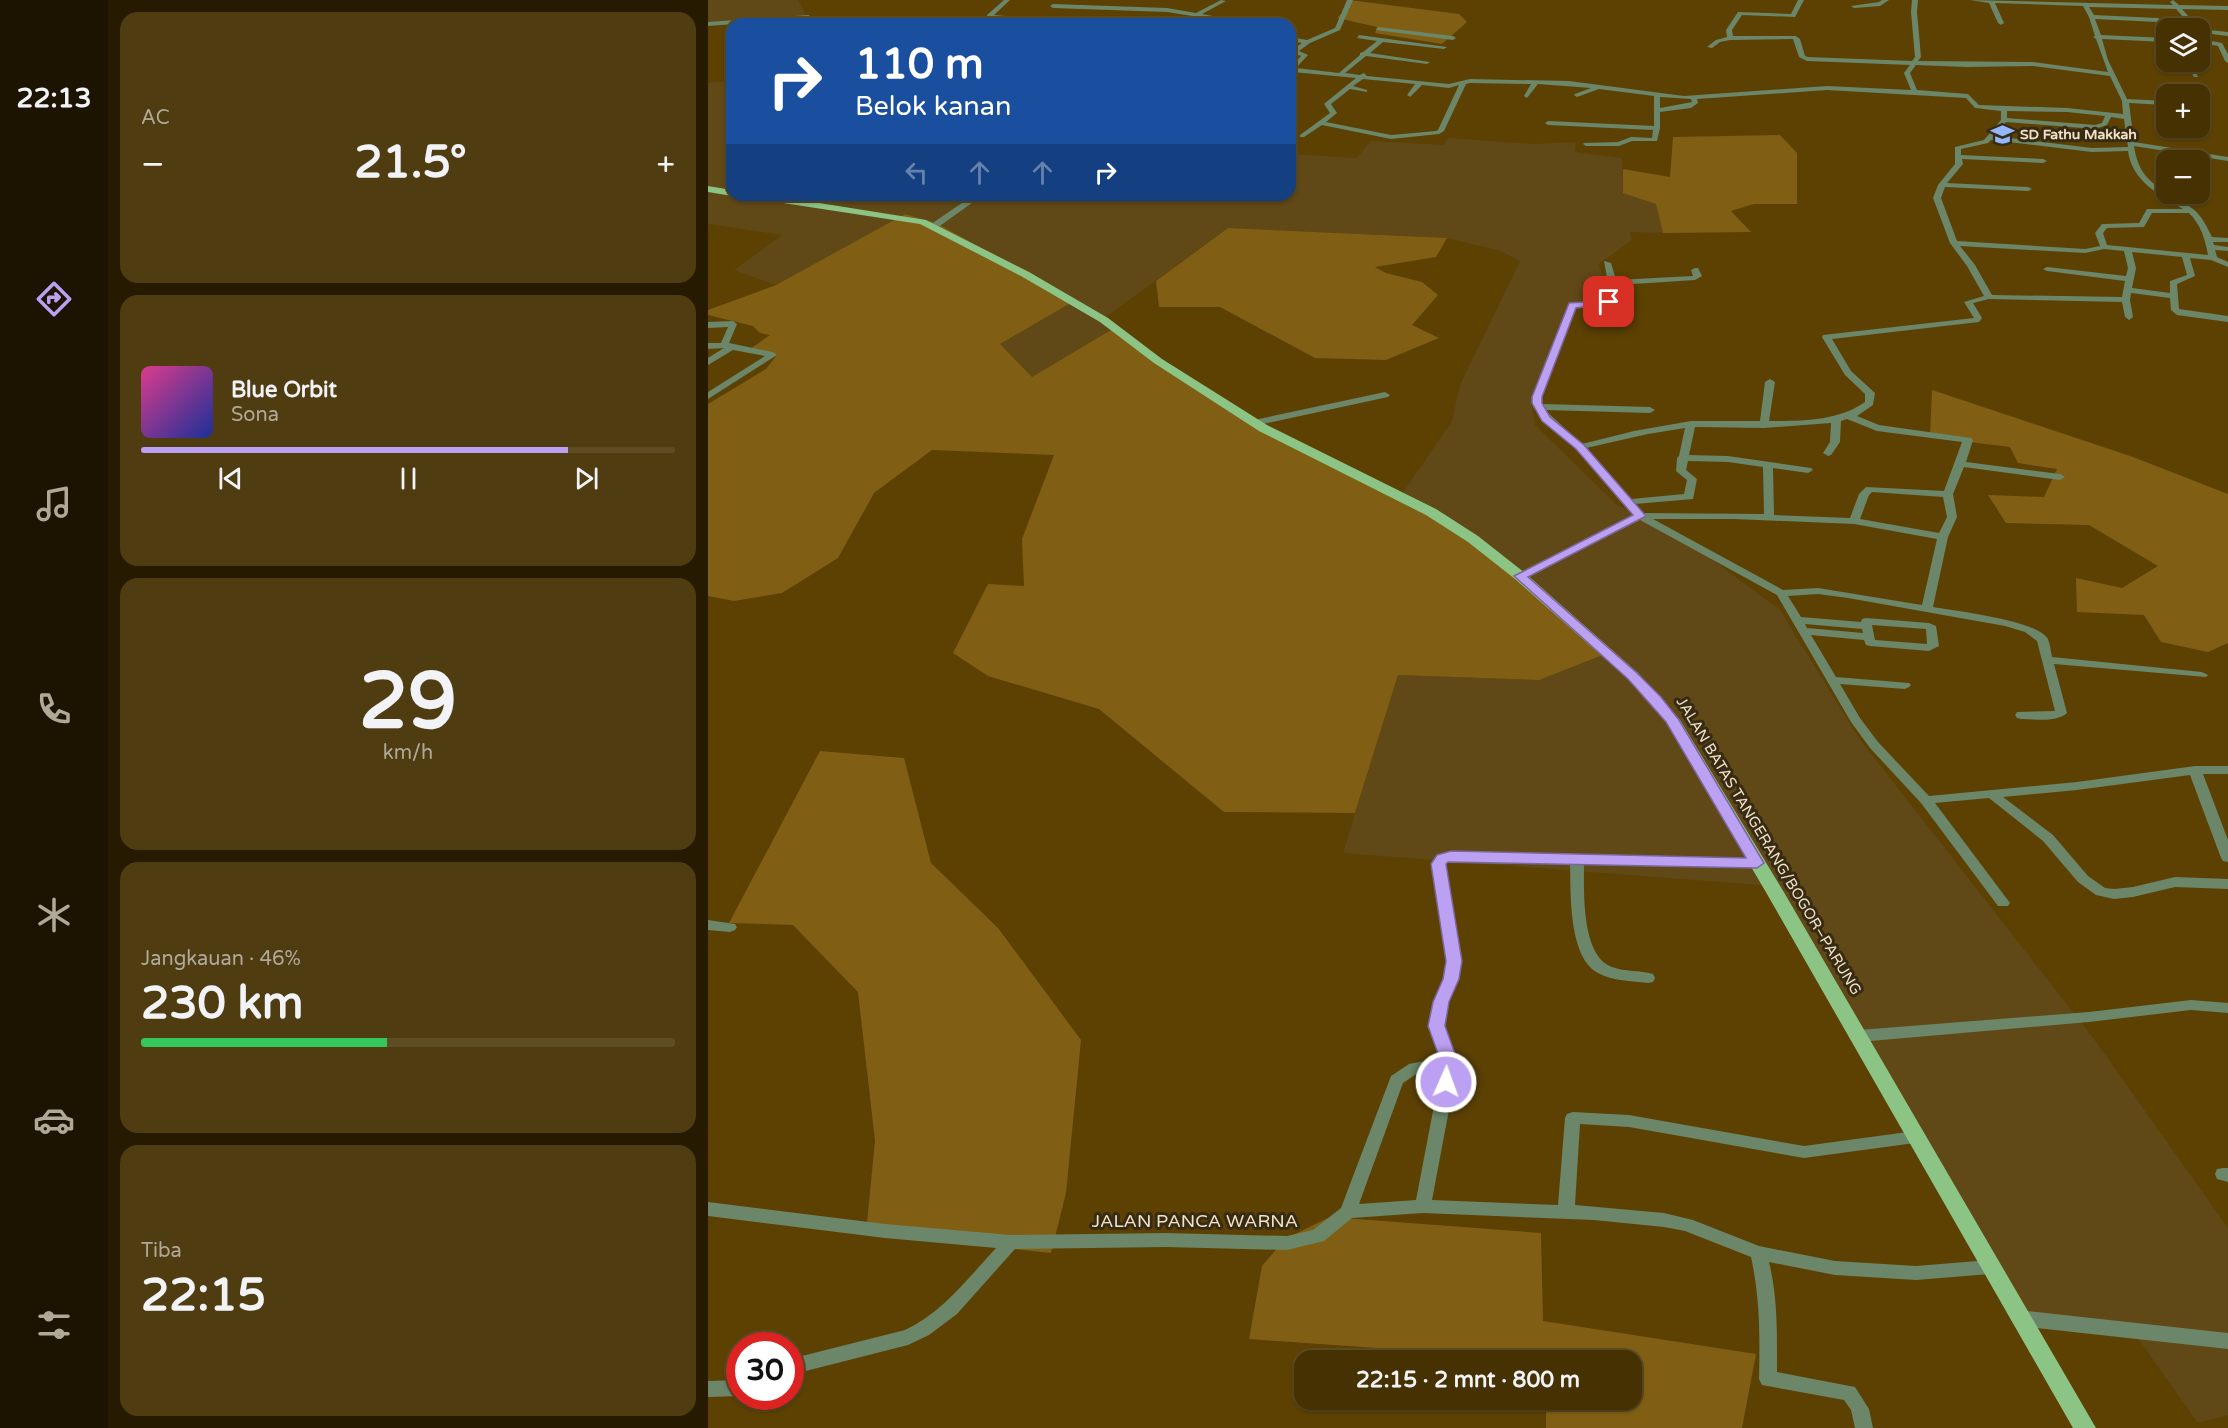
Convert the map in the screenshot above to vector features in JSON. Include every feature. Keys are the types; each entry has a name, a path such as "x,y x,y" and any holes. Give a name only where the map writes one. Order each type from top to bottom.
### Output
{"main road":[{"path":"708,189 726,192"},
{"name":"JALAN BATAS TANGERANG/BOGOR–PARUNG","path":"793,201 904,217 934,226 1025,274 1104,320 1158,361 1254,423 1307,452 1431,512 1473,539 1520,576 1633,676 1672,720 1859,1036 2019,1318 2085,1428"}],"street":[{"path":"1007,0 989,16 1018,18"},
{"path":"1082,18 1091,0"},
{"path":"1296,49 1338,29 1350,0"},
{"path":"1730,38 1729,30 1740,14 1793,16 1801,0"},
{"path":"1854,6 1880,4 1886,0"},
{"path":"1915,92 1907,73 1918,57 1914,12 1916,0"},
{"path":"1972,0 2228,8"},
{"path":"2172,0 2187,18"},
{"path":"1198,14 1223,1"},
{"path":"1992,2 2001,23"},
{"path":"2085,5 2092,17 2096,37 2125,101 2133,162 2151,188 2199,219 2210,243 2213,258"},
{"path":"1053,6 1149,8 1221,18"},
{"path":"795,18 809,17"},
{"path":"2092,17 2156,20"},
{"path":"708,24 726,23"},
{"path":"1378,29 1453,38"},
{"path":"1341,74 1361,58 1362,54 1393,31"},
{"path":"2210,32 2228,34"},
{"path":"1359,37 1444,47"},
{"path":"1710,47 1718,41 1730,38 1794,37 1797,39 1802,57 1807,59 2006,66 2033,64 2112,75"},
{"path":"2096,37 2156,40"},
{"path":"1296,40 1308,42"},
{"path":"2210,43 2220,44 2228,60"},
{"path":"1296,52 1305,55 1296,65"},
{"path":"1362,54 1427,62 1420,68"},
{"path":"1296,71 1364,75 1449,86 1464,82 1536,82 1694,98 1827,88 1915,92 1968,96 1977,107 2067,110 2128,117"},
{"path":"2194,72 2196,76"},
{"path":"1407,80 1414,74"},
{"path":"1302,136 1335,112 1328,104 1364,75"},
{"path":"1410,95 1421,82"},
{"path":"1321,123 1387,137 1437,133 1441,131 1464,82"},
{"path":"1527,96 1536,82"},
{"path":"1644,92 1645,88 1650,86"},
{"path":"1348,87 1365,91"},
{"path":"1577,95 1597,87"},
{"path":"1586,144 1619,144 1631,139 1655,140 1657,93"},
{"path":"1657,111 1691,106 1695,103 1694,98"},
{"path":"2125,101 2156,103"},
{"path":"1989,297 1971,265 1954,243 1938,198 1942,185 1956,170 1959,157 1957,147 1981,144 1991,138 2004,120 2004,109"},
{"path":"2004,120 2095,127 2105,124 2109,114"},
{"path":"1548,123 1657,128"},
{"path":"1991,138 2092,150 2132,147 2228,159"},
{"path":"1959,157 2043,161"},
{"path":"1942,185 2028,189"},
{"path":"934,226 970,201"},
{"path":"2104,247 2099,233 2105,226 2141,225 2151,211 2191,212"},
{"path":"2210,243 2228,240"},
{"path":"1954,243 2090,252 2104,247 2213,258 2228,265"},
{"path":"2210,243 2228,249"},
{"path":"2128,250 2132,268 2126,300 2129,317"},
{"path":"2186,256 2192,276 2173,283 2172,296 2176,311 2228,319"},
{"path":"1607,263 1617,301 1577,303 1571,307 1537,397 1538,407 1546,418 1580,447 1640,516 1781,592 1818,591 1927,608 2007,623 2029,630 2042,639 2061,715 2021,715"},
{"path":"2047,269 2129,279"},
{"path":"1612,283 1695,278 1698,276 1695,270"},
{"path":"2127,290 2172,296"},
{"path":"1580,447 1631,434 1691,424 1764,425 1836,418 1865,409 1871,396 1865,387 1848,373 1826,337 1976,320 1978,318 1968,302 1989,297 2126,300"},
{"path":"708,325 733,324 728,346 708,362"},
{"path":"708,346 728,346 774,354 708,396"},
{"path":"1764,425 1770,382"},
{"path":"1254,423 1384,395"},
{"path":"1538,407 1650,410"},
{"path":"1847,415 1877,428 1968,440 1948,494 1952,517 1942,537 1927,608"},
{"path":"1828,453 1834,442 1836,418"},
{"path":"1629,502 1689,497 1692,478 1681,473 1682,458 1691,424"},
{"path":"1682,458 1768,464 1808,470"},
{"path":"1768,464 1769,518"},
{"path":"1960,464 2060,477"},
{"path":"1854,521 1864,494 1870,489 1948,494"},
{"path":"1520,576 1640,516 1854,521 1942,537"},
{"path":"1781,592 1855,719 1874,745 1926,800 2003,903"},
{"path":"1797,620 1867,632"},
{"path":"1866,621 1929,626 1932,628 1933,646 1929,648 1870,643 1867,632 1866,621"},
{"path":"1804,631 1867,632"},
{"path":"2047,660 2202,675"},
{"path":"1834,680 1905,685"},
{"path":"1926,800 2077,786 2195,770 2228,770"},
{"path":"2195,770 2228,858"},
{"path":"1990,793 2048,837 2083,879 2101,892 2114,894 2133,892 2175,882 2228,884"},
{"path":"1423,1206 1450,1062 1437,1026 1441,1002 1451,979 1454,961 1438,864 1440,860 1451,856 1757,863"},
{"path":"1577,860 1579,920 1581,932 1593,960 1599,967 1609,972 1648,978"},
{"path":"708,925 730,927"},
{"path":"1859,1036 2089,1017 2191,1005 2228,1008"},
{"path":"1450,1062 1412,1069 1403,1072 1396,1080 1348,1212 1423,1206 1636,1216 1687,1225 1758,1253 1825,1266 1890,1273 1990,1267"},
{"path":"1566,1213 1573,1118 1629,1121 1804,1152 1916,1137"},
{"name":"JALAN PANCA WARNA","path":"708,1209 885,1231 1011,1242 1166,1240 1287,1244 1318,1236 1348,1212"},
{"path":"804,1363 908,1337 925,1329 940,1319 1011,1242"},
{"path":"1758,1253 1766,1286 1769,1318 1768,1379 1849,1393 1857,1400 1862,1411 1864,1428"},
{"path":"2019,1318 2228,1341"},
{"path":"708,1389 726,1388"}],"shaded area":[{"path":"708,0 798,0 807,17 726,18 726,23 708,24"},
{"path":"1349,0 1459,14 1467,22 1442,44 1375,33 1377,27 1337,18 1346,9"},
{"path":"726,82 726,201 1296,201 1296,154 1357,158 1370,141 1444,145 1448,138 1534,144 1576,142 1575,152 1622,158 1623,192 1656,204 1663,233 1630,232 1632,240 1599,264 1610,306 1568,307 1531,401 1535,425 1616,504 1709,557 1780,610 1858,737 2094,1039 2228,1228 2228,1415 2198,1423 2137,1337 2038,1328 1773,886 1343,853 1398,675 1539,680 1402,494 1452,421 1460,385 1520,261 1501,251 1447,238 1228,228 1107,316 1111,330 1032,377 1000,344 1076,300 905,214 776,285 734,270 782,235 708,224 708,83"},
{"path":"1780,135 1797,153 1797,204 1754,204 1731,211 1751,232 1663,233 1656,204 1623,193 1623,169 1670,177 1673,137"},
{"path":"905,214 936,223 1076,300 1000,344 1032,377 1111,330 1297,449 1476,538 1610,652 1539,680 1398,675 1355,813 1224,812 1099,709 988,676 953,653 988,584 1024,586 1022,539 1054,455 932,450 874,493 838,558 782,593 734,601 708,596 708,404 766,369 777,355 750,349 770,335 760,333 753,326 708,315 708,310 776,285"},
{"path":"1228,228 1447,238 1436,257 1375,267 1386,273 1422,282 1438,295 1412,325 1439,338 1386,360 1315,358 1220,307 1159,307 1156,281"},
{"path":"1932,390 2133,457 2228,494 2228,643 2208,652 2161,642 2144,615 2077,612 2076,578 2122,588 2158,566 2089,525 2006,523 1988,495 2044,497 2057,469 2018,463 2010,447 1930,437"},
{"path":"820,751 904,758 931,863 998,928 1081,1040 1066,1193 1051,1253 866,1233 875,1141 858,992 793,925 729,923"},
{"path":"1330,1217 1541,1233 1543,1321 1756,1354 1742,1428 1546,1428 1546,1410 1642,1410 1642,1350 1405,1350 1249,1339 1262,1266 1285,1239"}],"place":[{"name":"SD Fathu Makkah","path":"2002,134"}],"route":[{"path":"1446,1082 1450,1062 1437,1026 1441,1002 1451,979 1454,961 1438,864 1440,860 1451,856 1757,863 1672,720 1656,700 1633,676 1520,576 1640,516 1580,447 1546,418 1537,403 1537,397 1573,305 1609,302"}]}
